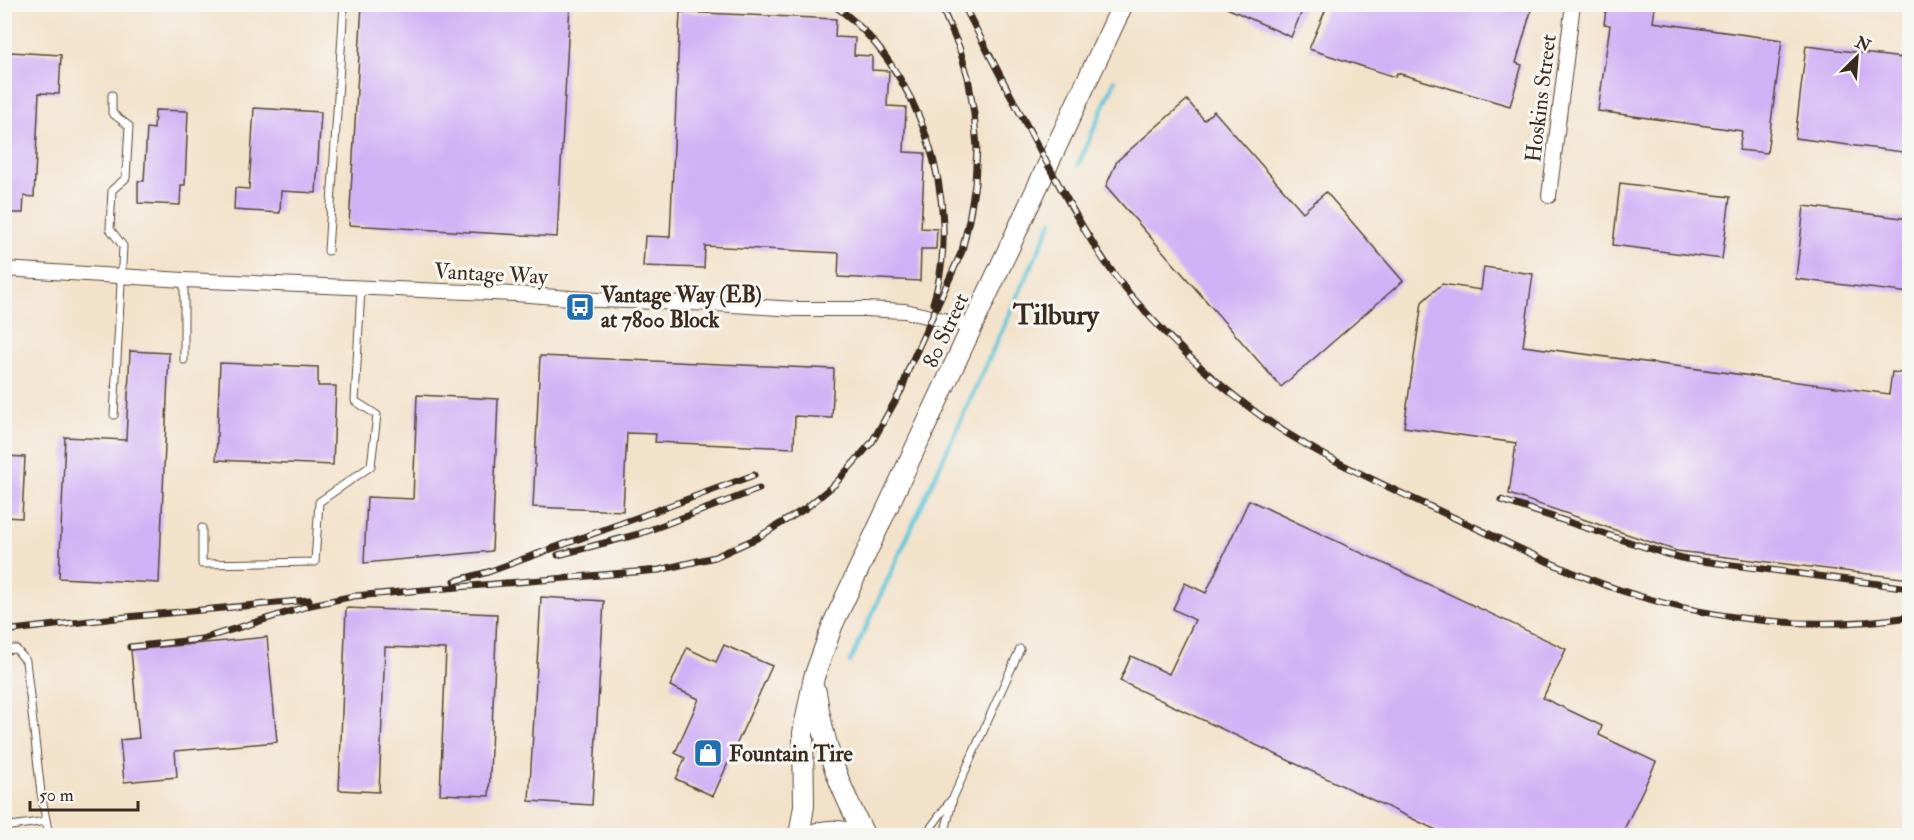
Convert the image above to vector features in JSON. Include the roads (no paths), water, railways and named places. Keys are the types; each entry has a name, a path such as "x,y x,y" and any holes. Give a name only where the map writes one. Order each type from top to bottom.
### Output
{"street":[{"name":"80 Street","path":"800,836 804,806 803,733 814,677 833,624 1123,4"},
{"name":"Hoskins Street","path":"1549,196 1573,4"},
{"name":"Vantage Way","path":"4,269 184,280 796,309 875,309 905,311 973,327"},
{"name":"80 Street","path":"814,677 821,727 831,760 865,836"},
{"path":"808,836 833,830 850,832 859,836"}],"lane":[{"path":"328,251 344,4"},
{"path":"112,95 112,112 129,126 126,178 112,190 110,229 123,246 114,415"},
{"path":"184,280 184,360"},
{"path":"202,528 202,564 315,562 319,502 371,466 377,415 355,401 361,288"},
{"path":"4,650 16,649 26,661 41,793 49,836"},
{"path":"944,836 953,798 1020,649"},
{"path":"917,836 929,830 953,798"},
{"path":"4,827 46,821"}],"waterway":[{"path":"1078,165 1115,80"},
{"path":"850,662 1052,221"}],"railway":[{"path":"832,4 863,30 889,62 911,98 927,138 938,180 943,223 941,264 933,303"},
{"path":"130,647 202,639 311,605 354,596 659,570 715,557 757,538 806,508 835,484 872,442 902,389 909,368 962,251 975,184 977,147 968,77 959,47 940,4"},
{"path":"963,4 1071,206 1113,273 1152,319 1193,360 1237,398 1283,431 1364,476 1536,556 1582,576 1661,602 1702,612 1785,622 1869,622 1910,617"},
{"path":"455,581 488,572 754,475"},
{"path":"558,555 639,534 759,489"},
{"path":"1501,500 1686,559 1910,588"},
{"path":"4,631 309,600"}],"place":[{"name":"Vantage Way (EB) at 7800 Block","path":"580,307"},
{"name":"Fountain Tire","path":"708,753"}],"district":[{"name":"Tilbury","path":"1056,314"}]}
